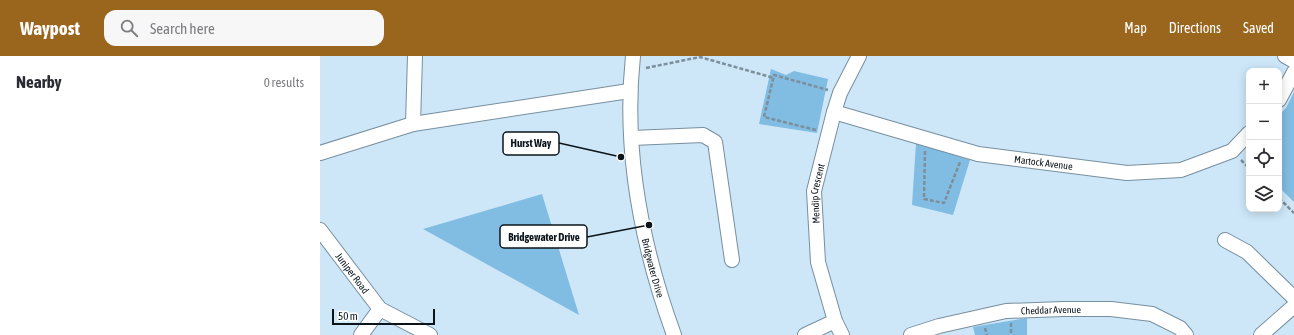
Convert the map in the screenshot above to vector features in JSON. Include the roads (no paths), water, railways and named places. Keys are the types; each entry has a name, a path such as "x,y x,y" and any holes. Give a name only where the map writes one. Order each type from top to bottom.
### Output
{"street":[{"path":"413,124 415,56"},
{"name":"Bridgwater Drive","path":"633,56 629,92 634,164 646,239 658,292 674,335"},
{"name":"Mendip Crescent","path":"842,335 835,321 818,262 814,191 828,132 840,93 858,56"},
{"path":"1285,56 1294,61"},
{"path":"1282,94 1294,72"},
{"path":"320,153 413,124 629,92"},
{"name":"Martock Avenue","path":"834,112 978,154 1127,173 1180,170 1232,151 1246,136"},
{"path":"632,138 703,135 715,142 732,260"},
{"name":"Juniper Road","path":"320,230 380,309 430,335"},
{"path":"1225,240 1247,252 1294,298"},
{"path":"1262,335 1294,306"},
{"path":"361,335 380,309"},
{"name":"Cheddar Avenue","path":"912,335 939,326 1006,311 1111,309 1152,314 1180,328 1186,335"},
{"path":"805,335 835,321"}],"place":[{"name":"Hurst Way","path":"621,157"},
{"name":"Bridgewater Drive","path":"649,225"}]}
